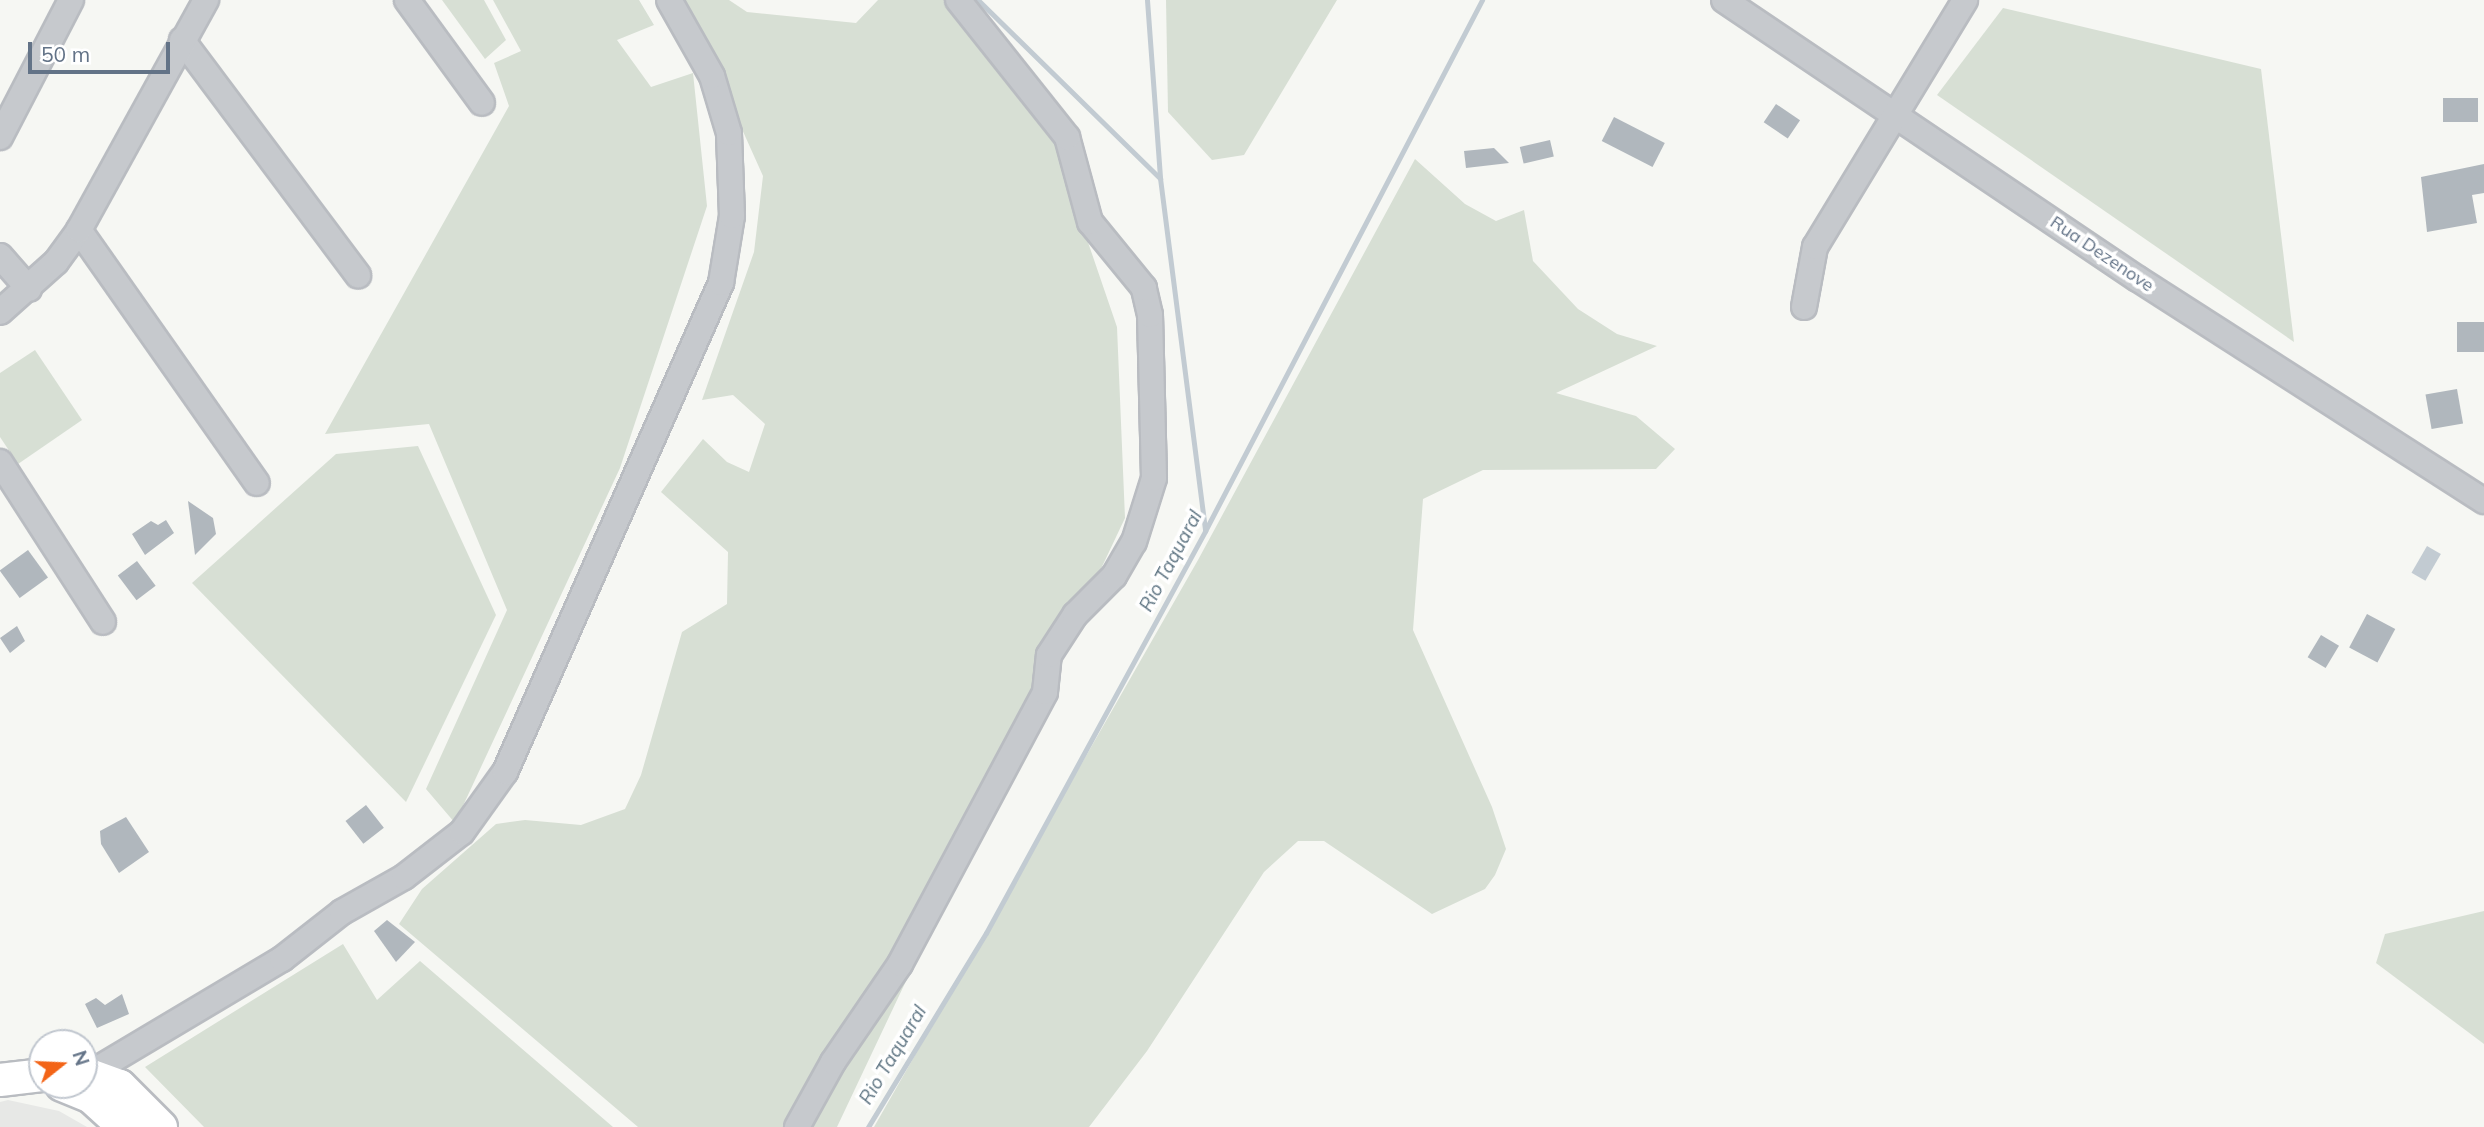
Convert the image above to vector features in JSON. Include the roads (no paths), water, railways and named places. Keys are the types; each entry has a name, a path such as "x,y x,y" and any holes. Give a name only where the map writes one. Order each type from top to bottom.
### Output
{"main road":[{"path":"0,1080 28,1079"},
{"path":"98,1083 120,1086 160,1127"},
{"path":"93,1099 124,1127"}],"street":[{"path":"0,137 71,0"},
{"path":"0,312 29,289 79,230 206,0"},
{"path":"407,0 482,103"},
{"path":"98,1056 282,959 342,912 404,877 462,832 505,772 721,282 732,216 729,133 712,76 668,0"},
{"path":"797,1127 834,1062 900,964 1045,692 1049,655 1134,542 1154,478 1150,315 1144,288 1090,222 1067,137 958,0"},
{"name":"Rua Dezenove","path":"1724,0 2484,501"},
{"path":"1804,307 1815,247 1892,113 1965,0"},
{"path":"182,40 358,275"},
{"path":"79,230 257,484"},
{"path":"0,256 29,289"},
{"path":"0,462 103,622"}],"waterway":[{"path":"978,0 1160,178 1205,530"},
{"path":"1147,0 1160,178"},
{"name":"Rio Taquaral","path":"868,1127 986,933 1205,531 1482,0"}]}
